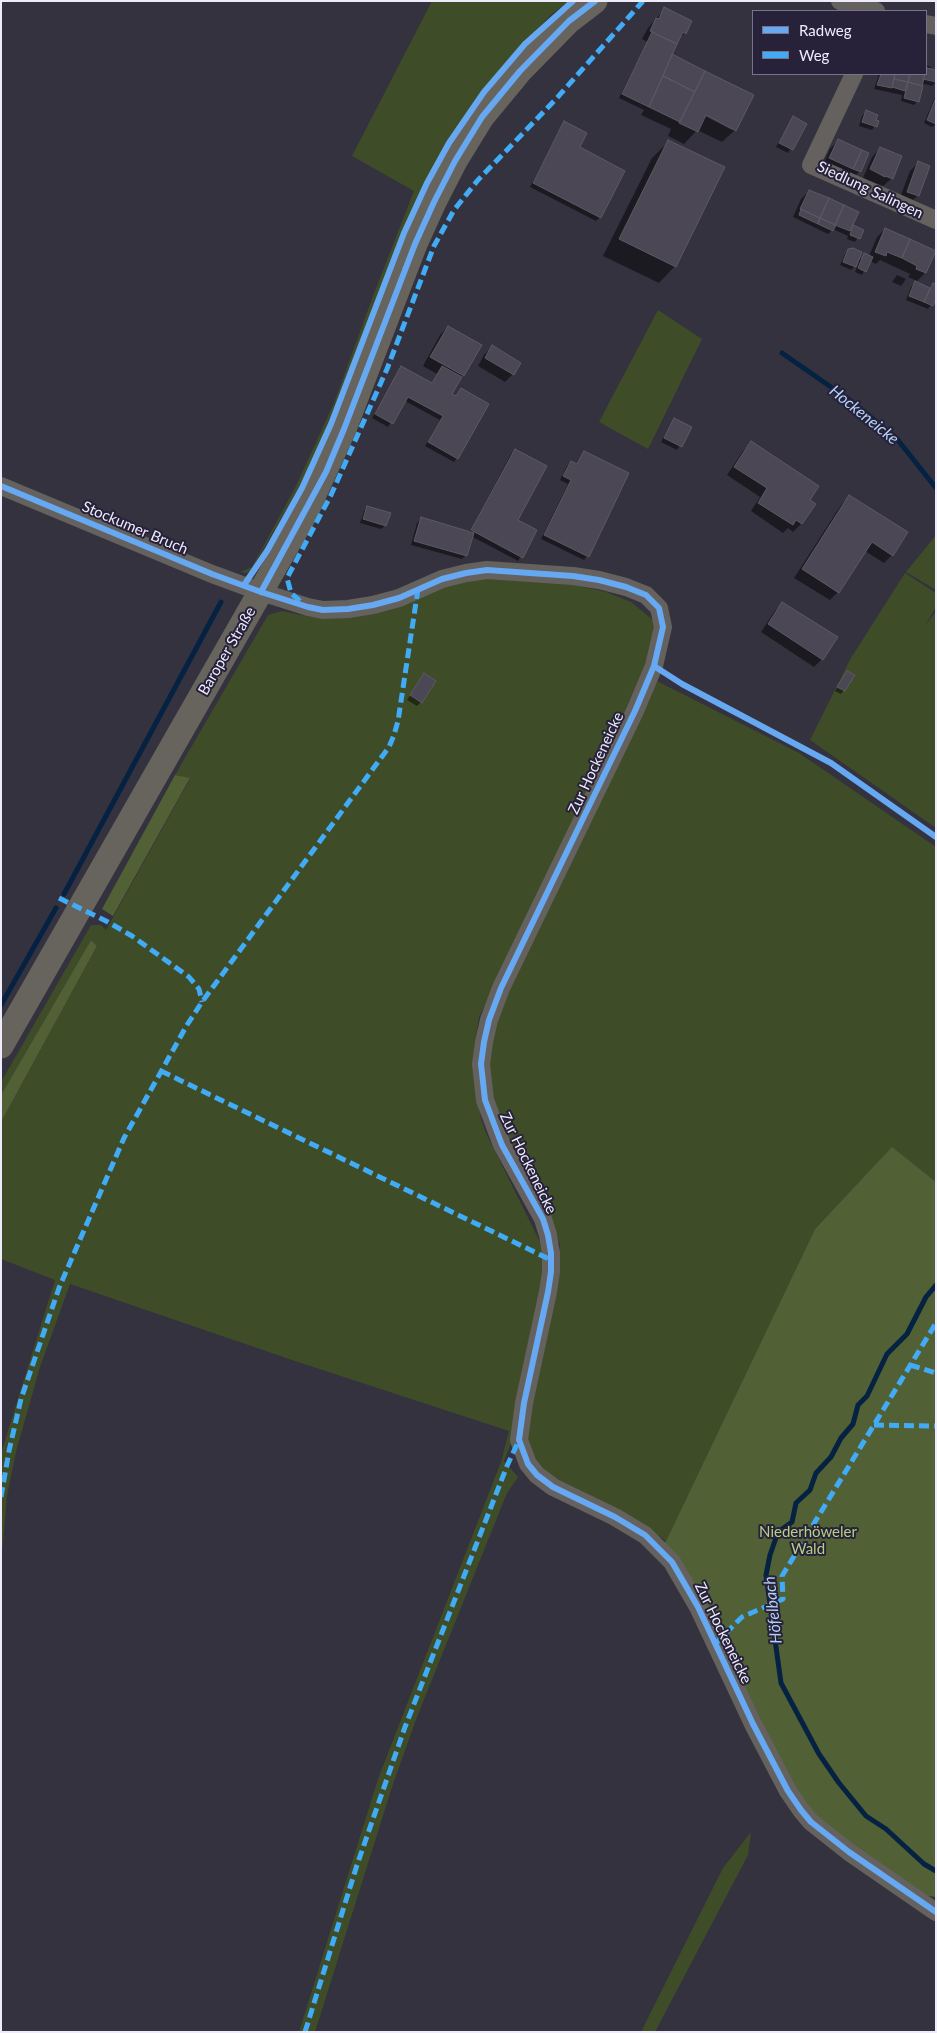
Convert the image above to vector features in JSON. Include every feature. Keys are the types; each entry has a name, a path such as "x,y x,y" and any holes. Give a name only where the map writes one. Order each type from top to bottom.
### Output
{"main road":[{"name":"Baroper Straße","path":"1,1046 260,592 326,472 415,244 455,162 482,117 520,71 568,21 595,1"}],"street":[{"path":"840,1 872,10"},
{"name":"Siedlung Salingen","path":"854,75 811,165 936,220"},
{"name":"Stockumer Bruch","path":"1,486 260,592"},
{"name":"Zur Hockeneicke","path":"260,592 323,610 348,609 399,598 442,579 488,570 573,576 599,580 626,587 646,595 659,608 663,627 654,666 622,737 501,988 489,1020 484,1042 481,1064 485,1100 502,1145 542,1219 551,1253 548,1292 524,1403 519,1440 528,1464 537,1475 553,1487 615,1517 645,1536 672,1562 698,1607 753,1724 788,1791 811,1822 849,1852 936,1912"}],"green space":[{"path":"432,1 569,1 552,14 486,86 456,129 430,173 407,221 320,444 299,487 252,569 247,573 240,572 252,567 296,486 334,403 414,191 352,156"},
{"path":"658,310 702,339 648,449 599,422"},
{"path":"936,535 936,590 906,572"},
{"path":"905,573 936,593 936,607 925,626 936,611 936,828 810,740 851,658"},
{"path":"476,577 553,580 606,592 631,602 653,620 656,639 647,664 583,801 479,1017 474,1049 474,1081 481,1119 486,1133 544,1250 543,1299 510,1446 504,1461 518,1477 507,1493 417,1717 393,1784 315,2032 299,2032 378,1779 501,1462 509,1431 298,1362 70,1284 40,1367 16,1452 7,1496 1,1564 2,1450 55,1280 1,1259 1,1122 97,946 91,940 1,1095 1,1082 91,925 101,925 106,930 190,779 175,775 268,615 282,611 325,618"},
{"path":"657,681 799,753 936,847 936,1182 892,1148 815,1229 666,1541 643,1525 552,1480 536,1461 526,1434 558,1277 560,1245 553,1223 496,1114 487,1061 500,1005"},
{"path":"175,775 190,778 113,916 102,909"},
{"path":"91,940 97,946 1,1122 1,1095"},
{"name":"Niederhöweler Wald","path":"892,1147 936,1182 936,1897 909,1893 811,1822 658,1547 666,1541 815,1229"},
{"path":"751,1832 748,1855 655,2032 641,2032 723,1868"}],"building":[{"path":"664,7 692,21 686,34 683,32 677,44 650,31 656,18 659,19"},
{"path":"652,32 677,44 649,107 622,94"},
{"path":"672,54 705,71 695,92 663,76"},
{"path":"927,68 936,70 936,82 923,79 924,75 927,75"},
{"path":"705,71 754,95 736,131 706,115 698,132 679,123"},
{"path":"881,75 895,75 892,88 877,85"},
{"path":"895,75 910,75 908,82 894,79"},
{"path":"910,75 925,75 922,86 908,82"},
{"path":"663,76 695,92 680,122 649,107"},
{"path":"894,79 908,82 905,91 892,87"},
{"path":"908,82 923,86 919,102 904,98"},
{"path":"936,100 936,124 927,120"},
{"path":"866,110 878,115 876,120 879,121 877,127 862,122"},
{"path":"793,116 807,124 793,150 779,143"},
{"path":"564,121 587,133 580,147 625,171 601,218 533,183"},
{"path":"838,139 862,150 853,169 829,158"},
{"path":"668,140 725,167 676,267 619,239"},
{"path":"880,147 902,156 893,179 870,169"},
{"path":"862,150 869,153 861,172 853,169"},
{"path":"918,161 930,166 919,196 907,192"},
{"path":"809,190 829,198 820,218 800,209"},
{"path":"829,198 844,205 835,225 820,218"},
{"path":"844,205 859,212 850,231 835,225"},
{"path":"801,209 820,218 818,224 799,215"},
{"path":"820,218 836,225 833,231 818,224"},
{"path":"853,225 864,230 860,239 850,235"},
{"path":"885,228 910,239 902,258 887,252 886,256 875,252"},
{"path":"910,239 936,251 926,273 916,269 917,266 902,258"},
{"path":"853,248 862,252 856,267 843,262 848,249"},
{"path":"864,253 873,257 866,272 858,268"},
{"path":"915,281 930,288 924,302 909,296"},
{"path":"933,283 936,284 936,299 933,306 924,302"},
{"path":"448,326 482,345 464,376 430,357"},
{"path":"492,345 521,363 514,375 485,358"},
{"path":"401,366 432,383 442,366 462,377 452,394 456,396 461,388 489,404 458,459 428,442 443,416 408,397 393,424 375,414"},
{"path":"674,418 692,427 682,447 664,438"},
{"path":"751,441 819,486 810,500 816,504 802,524 796,520 793,525 758,503 767,488 734,467"},
{"path":"515,449 547,466 518,520 537,530 523,558 471,530"},
{"path":"584,451 629,473 589,557 544,535 571,480 563,476 571,461 577,464"},
{"path":"849,495 908,532 893,556 872,542 839,593 802,569"},
{"path":"367,506 391,513 386,526 363,519"},
{"path":"421,517 474,533 467,556 414,541"},
{"path":"782,602 838,637 823,660 768,624"},
{"path":"847,671 855,675 845,691 837,687"},
{"path":"424,673 436,681 422,703 410,695"}],"waterway":[{"name":"Hockeneicke","path":"782,353 851,401 897,439 936,488"},
{"path":"64,894 221,602"},
{"path":"1,1005 56,908"},
{"name":"Höfelbach","path":"936,1285 926,1297 907,1334 887,1354 867,1396 858,1405 853,1424 841,1438 831,1457 816,1473 810,1490 796,1503 792,1522 778,1532 770,1555 766,1575 781,1683 819,1754 839,1783 866,1816 886,1829 924,1864 936,1871"}],"marked path":[{"path":"300,601 291,593 287,578 331,495 387,369 434,246 454,210 478,180 556,99 643,1"},
{"path":"1,1497 21,1399 59,1288 124,1138 187,1025 202,1002 389,747 398,721 418,589"},
{"path":"59,898 132,936 189,977 199,989 202,1002"},
{"path":"161,1071 551,1260"},
{"path":"715,1644 742,1617 783,1599 782,1576 936,1323"},
{"path":"910,1365 936,1373"},
{"path":"874,1425 936,1426"},
{"path":"305,2032 357,1865 405,1727 507,1466 519,1440"}],"cycle path":[{"path":"244,585 267,551 302,488 331,424 404,233 427,183 449,143 484,92 525,44 573,1"},
{"path":"261,592 326,472 415,244 455,161 482,117 520,71 569,21 595,1"},
{"path":"1,486 212,574 261,592 323,610 373,605 399,598 442,579 487,570 573,576 599,580 626,587 646,595 659,608 663,627 654,666 635,711 501,988 489,1020 484,1042 481,1064 485,1100 502,1145 543,1219 551,1253 548,1292 524,1403 519,1440 528,1464 537,1475 553,1487 615,1517 645,1535 672,1562 698,1607 753,1724 788,1791 811,1822 849,1852 936,1912"},
{"path":"654,666 682,684 831,763 936,837"}]}
